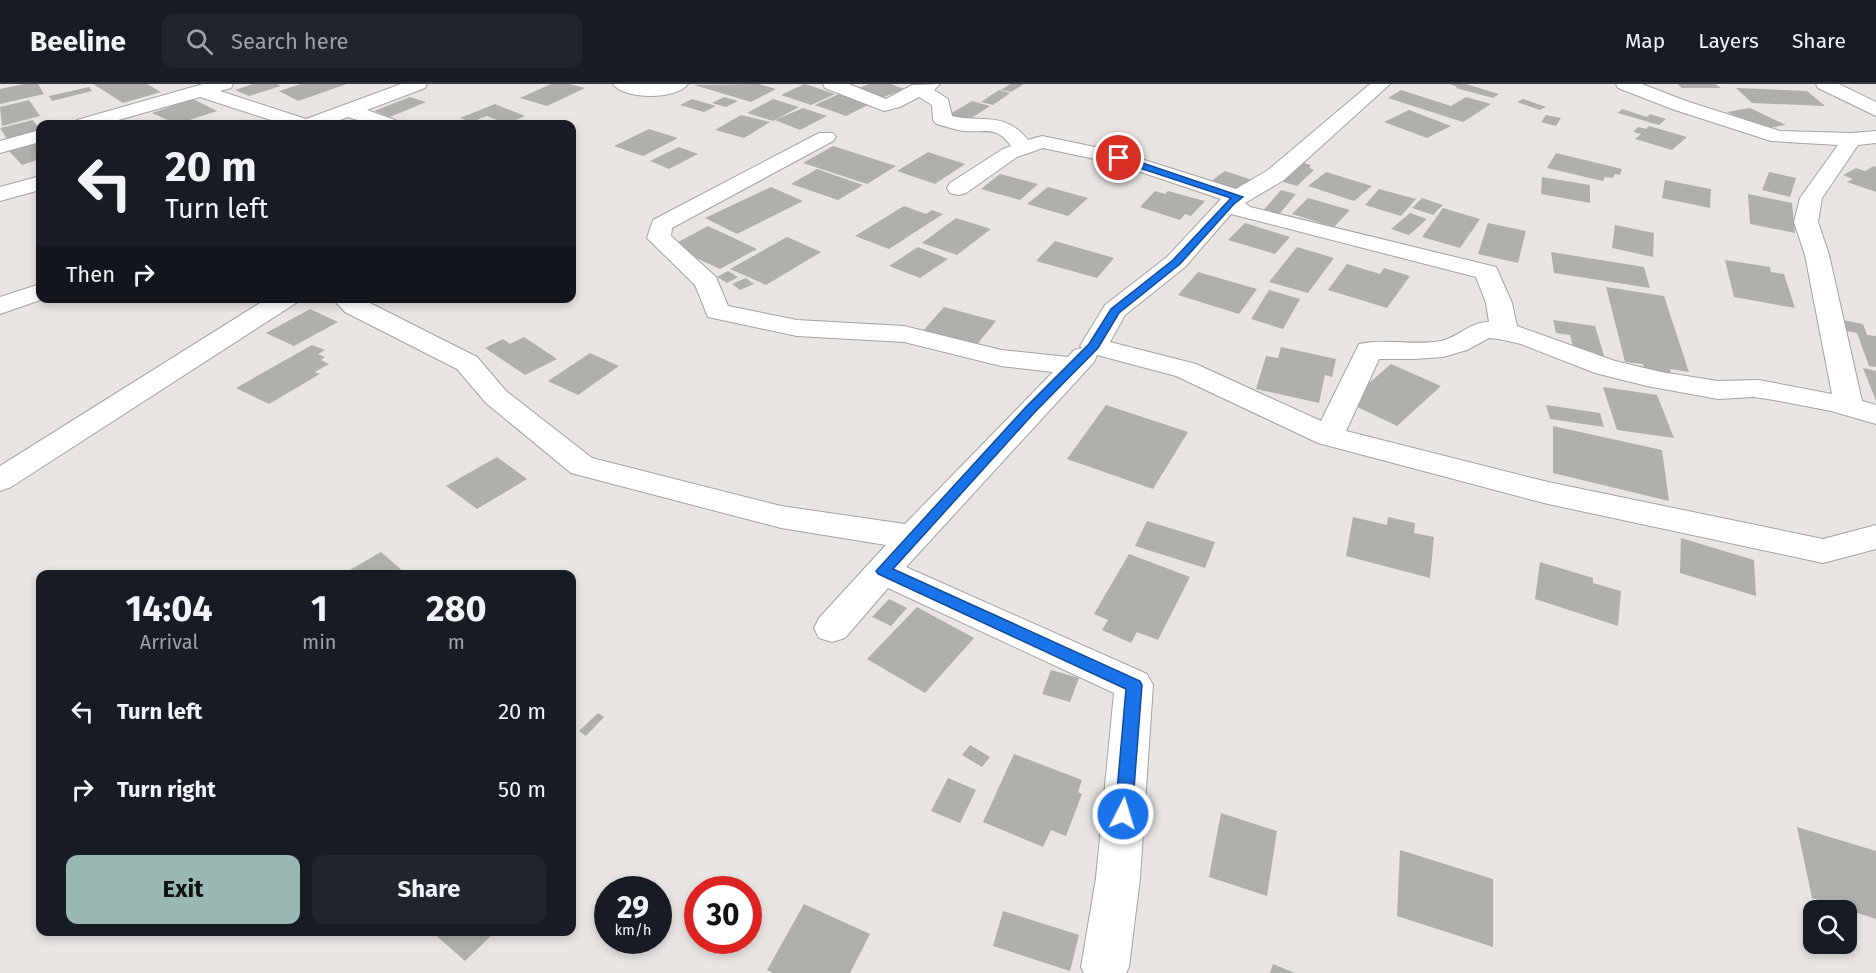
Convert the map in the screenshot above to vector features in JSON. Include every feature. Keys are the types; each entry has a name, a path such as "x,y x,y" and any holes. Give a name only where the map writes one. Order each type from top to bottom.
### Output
{"street":[{"path":"98,120 224,84"},
{"path":"324,120 418,84"},
{"path":"622,84 641,91 660,91 679,84"},
{"path":"832,84 884,105 925,87 941,103 943,120 965,125 992,124 1011,132 1023,148"},
{"path":"832,628 912,537 1084,356 1114,311 1176,262 1234,200 1276,176 1381,84"},
{"path":"1625,84 1679,105 1778,137 1864,138"},
{"path":"1825,84 1876,110"},
{"path":"201,91 289,120"},
{"path":"350,111 376,120"},
{"path":"0,147 36,137"},
{"path":"826,137 661,225 659,238 707,282 717,311 797,328 904,334 1001,358 1084,356 1186,369 1329,436 1548,493 1823,551 1876,537"},
{"path":"1849,406 1817,255 1806,222 1811,198 1864,138"},
{"path":"958,188 1010,153 1042,142 1119,158 1234,200 1242,212 1487,272 1499,303 1504,330"},
{"path":"0,194 36,184"},
{"path":"0,306 36,293"},
{"path":"0,480 279,303"},
{"path":"350,303 467,363 496,397 582,466 781,517 912,537"},
{"path":"1329,436 1369,350 1427,352 1470,342 1483,330 1504,330 1614,369 1708,388 1758,389 1849,406 1876,414"},
{"path":"883,571 1134,685 1118,878 1106,967"}],"building":[{"path":"24,84 38,84 44,94 0,104 0,89"},
{"path":"93,84 147,84 161,92 123,103"},
{"path":"253,84 281,86 249,96 235,90"},
{"path":"301,84 347,84 298,101 279,91"},
{"path":"551,84 569,84 585,88 547,106 520,98"},
{"path":"759,84 776,89 751,102 694,85"},
{"path":"804,84 835,94 811,105 781,95"},
{"path":"869,84 891,84 904,89 881,98 859,88"},
{"path":"1010,84 1024,84 1011,92 1001,90"},
{"path":"1450,84 1466,84 1499,94 1493,98 1456,88"},
{"path":"1677,84 1715,84 1721,88 1682,88"},
{"path":"89,87 92,91 52,101 49,96"},
{"path":"1736,88 1807,91 1825,106 1752,103"},
{"path":"999,90 1010,93 993,105 981,102"},
{"path":"1401,90 1451,106 1466,97 1491,104 1463,122 1388,98"},
{"path":"841,93 872,103 846,116 815,105"},
{"path":"410,97 426,102 390,117 374,111"},
{"path":"724,97 738,101 726,107 712,103"},
{"path":"193,99 217,111 189,120 168,120 152,113"},
{"path":"692,99 716,106 704,112 680,105"},
{"path":"773,99 799,107 773,121 747,113"},
{"path":"1523,99 1546,107 1540,110 1517,102"},
{"path":"29,100 40,116 2,126 0,107"},
{"path":"972,101 990,106 964,123 945,117"},
{"path":"495,104 525,116 516,120 497,120 487,116 476,120 460,118"},
{"path":"803,108 827,116 800,130 775,120"},
{"path":"1750,108 1786,125 1762,129 1727,112"},
{"path":"1622,109 1647,117 1650,114 1666,119 1659,125 1618,113"},
{"path":"1409,110 1451,126 1427,138 1384,122"},
{"path":"741,115 770,122 744,138 715,130"},
{"path":"1546,115 1561,118 1556,126 1541,122"},
{"path":"33,120 36,132 7,139 0,128"},
{"path":"1649,126 1687,137 1672,150 1635,139 1641,134 1633,132 1638,127 1646,129"},
{"path":"649,129 678,138 643,156 614,146"},
{"path":"36,143 36,160 22,165 9,151"},
{"path":"833,146 896,166 867,184 803,163"},
{"path":"679,147 698,154 669,169 650,161"},
{"path":"928,152 965,164 935,184 897,171"},
{"path":"1556,153 1622,169 1620,175 1615,174 1613,178 1605,177 1603,181 1547,168"},
{"path":"1297,161 1311,165 1309,168 1314,170 1297,186 1277,180"},
{"path":"1876,167 1876,192 1847,182 1853,179 1843,175 1856,168 1865,171"},
{"path":"817,169 863,185 838,200 791,184"},
{"path":"1225,171 1252,180 1239,190 1211,181"},
{"path":"1326,172 1372,186 1354,201 1308,186"},
{"path":"1769,172 1796,178 1790,197 1762,190"},
{"path":"1000,174 1038,184 1020,200 981,189"},
{"path":"1542,177 1590,185 1590,203 1541,194"},
{"path":"1665,180 1711,189 1710,208 1662,198"},
{"path":"771,187 803,201 737,234 705,218"},
{"path":"1048,187 1088,198 1068,216 1027,204"},
{"path":"1379,189 1416,199 1401,216 1365,205"},
{"path":"1281,190 1296,194 1276,218 1261,213"},
{"path":"1155,191 1165,194 1168,191 1205,201 1191,216 1185,214 1180,220 1140,207"},
{"path":"1748,194 1792,203 1795,233 1750,224"},
{"path":"1308,198 1350,210 1334,227 1292,214"},
{"path":"1422,198 1443,205 1433,215 1412,208"},
{"path":"904,206 926,214 932,210 943,214 889,249 855,236"},
{"path":"1443,208 1480,219 1460,248 1422,237"},
{"path":"1410,213 1427,219 1409,235 1391,229"},
{"path":"956,218 991,229 957,255 922,243"},
{"path":"1245,223 1290,237 1275,254 1228,240"},
{"path":"1488,223 1526,231 1518,263 1478,254"},
{"path":"1615,225 1654,233 1653,257 1612,248"},
{"path":"708,226 757,249 720,269 671,246"},
{"path":"787,237 821,252 766,285 730,269"},
{"path":"1055,241 1114,258 1097,278 1036,261"},
{"path":"918,247 948,259 920,278 889,266"},
{"path":"1297,247 1334,258 1308,293 1269,282"},
{"path":"1551,252 1644,267 1650,288 1554,273"},
{"path":"1725,260 1770,267 1771,272 1784,274 1795,308 1734,297"},
{"path":"1347,264 1380,274 1384,268 1410,276 1387,308 1328,290"},
{"path":"728,271 738,277 727,283 717,277"},
{"path":"1198,272 1257,289 1239,314 1178,295"},
{"path":"746,278 754,284 740,290 732,284"},
{"path":"1606,287 1664,296 1689,372 1670,369 1671,374 1644,370 1643,364 1625,362"},
{"path":"1269,290 1300,299 1283,329 1251,319"},
{"path":"944,307 996,321 975,347 922,332"},
{"path":"310,309 338,322 294,346 266,333"},
{"path":"1553,320 1595,326 1605,359 1575,354 1570,335 1556,333"},
{"path":"1843,320 1863,324 1867,335 1876,336 1876,367 1869,366 1857,333 1847,331"},
{"path":"524,337 557,359 525,375 485,348 503,339 510,344"},
{"path":"312,345 325,350 318,354 325,357 321,360 329,364 315,372 320,374 269,404 236,388"},
{"path":"1281,347 1336,359 1332,377 1325,375 1319,403 1256,389 1266,356 1278,358"},
{"path":"590,353 619,366 578,395 548,381"},
{"path":"1391,364 1441,386 1397,426 1347,402"},
{"path":"1863,368 1876,371 1876,401"},
{"path":"1603,387 1657,395 1674,438 1617,430"},
{"path":"1106,405 1188,432 1153,489 1067,459"},
{"path":"1546,405 1600,413 1604,427 1550,419"},
{"path":"1553,426 1662,450 1669,501 1553,473"},
{"path":"497,457 527,479 477,509 446,486"},
{"path":"1353,517 1387,525 1388,517 1415,523 1414,533 1434,537 1430,578 1346,556"},
{"path":"1147,521 1215,542 1205,568 1135,546"},
{"path":"1681,538 1754,560 1756,596 1680,573"},
{"path":"381,552 401,570 350,570"},
{"path":"1129,554 1190,577 1158,640 1137,632 1131,643 1102,630 1108,620 1094,614"},
{"path":"1540,562 1593,578 1593,583 1621,591 1618,626 1535,599"},
{"path":"889,599 907,608 891,626 872,617"},
{"path":"917,607 974,638 925,693 867,659"},
{"path":"1051,670 1079,678 1070,702 1042,694"},
{"path":"598,713 604,717 586,736 579,731"},
{"path":"970,745 990,757 982,767 962,755"},
{"path":"1014,754 1082,780 1078,792 1082,794 1066,836 1051,830 1043,847 983,822"},
{"path":"948,778 976,790 960,823 931,811"},
{"path":"1221,813 1277,831 1267,896 1209,877"},
{"path":"1797,827 1876,851 1876,919 1857,913 1857,900 1812,898"},
{"path":"1400,850 1493,879 1493,947 1397,916"},
{"path":"804,904 870,934 850,973 773,973 767,970"},
{"path":"1003,911 1079,935 1070,971 993,946"},
{"path":"437,936 491,936 465,961"},
{"path":"1273,964 1295,973 1270,973"}],"route":[{"path":"1119,158 1238,197 1230,202 1176,262 1163,270 1158,279 1114,311 1094,346 1029,411 883,571 1134,685 1123,814"}]}
